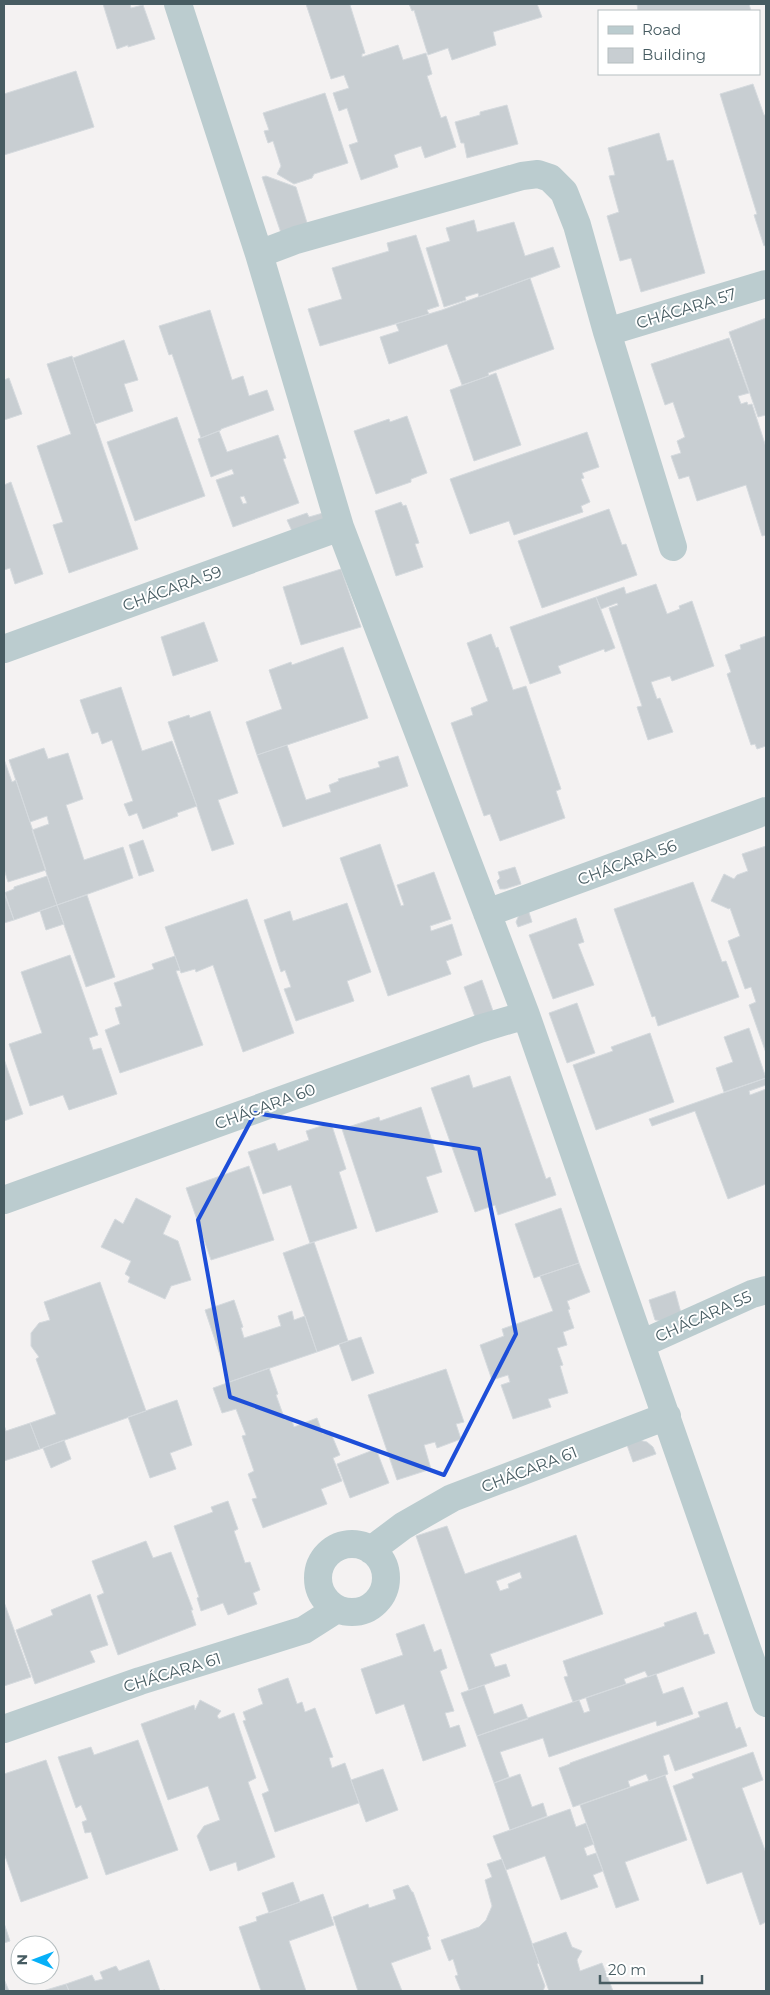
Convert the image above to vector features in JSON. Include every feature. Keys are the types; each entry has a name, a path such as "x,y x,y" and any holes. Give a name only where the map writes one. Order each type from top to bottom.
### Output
{"street":[{"path":"178,4 259,254 340,527 526,1015 766,1703"},
{"path":"259,254 306,237 522,176 538,174 550,178 564,192 577,225 607,332 673,547"},
{"name":"CHÁCARA 57","path":"607,332 766,284"},
{"name":"CHÁCARA 59","path":"4,649 340,527"},
{"name":"CHÁCARA 56","path":"487,913 766,811"},
{"name":"CHÁCARA 60","path":"4,1200 479,1029 526,1015"},
{"name":"CHÁCARA 55","path":"641,1344 752,1294 766,1290"},
{"name":"CHÁCARA 61","path":"371,1550 403,1526 452,1498 667,1416"},
{"path":"360,1544 371,1550 380,1559 385,1571 385,1583 381,1595 373,1605 362,1611 349,1612 337,1609 327,1601 320,1591 318,1579 320,1566 326,1555 336,1547 360,1544"},
{"name":"CHÁCARA 61","path":"4,1730 140,1681 304,1630 337,1609"}],"highlighted area":[{"path":"255,1113 479,1149 516,1334 444,1475 230,1397 198,1220"}],"building":[{"path":"103,4 130,4 131,8 143,5 155,39 117,49"},
{"path":"306,4 355,4 350,5 365,53 362,54 362,57 398,45 403,60 426,53 432,74 427,76 441,118 446,116 456,147 425,158 421,146 399,153 394,155 398,167 361,180 349,145 358,142 347,108 339,111 333,93 349,88 344,75 331,79"},
{"path":"409,4 537,4 542,17 493,32 496,45 452,60 448,48 428,55 414,10 412,11"},
{"path":"637,4 749,4 751,10 638,10"},
{"path":"76,71 94,127 4,155 4,94"},
{"path":"753,84 764,115 766,115 766,245 764,246 754,215 757,214 720,94"},
{"path":"325,93 348,163 314,174 312,178 294,184 277,174 281,166 273,141 268,143 264,131 269,130 263,113"},
{"path":"507,105 518,144 467,158 464,143 461,143 455,122 480,115 480,112"},
{"path":"659,133 667,161 673,160 705,273 641,292 631,258 620,261 607,216 619,212 609,176 615,175 608,148"},
{"path":"266,176 296,187 308,226 281,233 262,177"},
{"path":"474,220 477,232 514,222 525,256 553,247 560,267 479,297 478,293 465,297 466,300 444,307 426,248 450,241 446,228"},
{"path":"416,235 439,306 427,310 429,314 320,346 308,309 342,299 332,268 389,251 387,243"},
{"path":"530,278 554,349 488,373 489,376 462,385 447,344 389,364 380,337 399,331 396,324 442,310"},
{"path":"210,310 232,380 243,376 249,396 267,390 274,410 201,438 172,354 169,355 159,326"},
{"path":"766,318 766,415 758,417 729,332"},
{"path":"729,338 749,393 738,396 741,404 747,402 748,405 752,404 766,447 766,535 762,536 746,485 697,501 689,476 679,479 671,456 681,453 677,441 685,437 673,402 665,405 651,364"},
{"path":"124,340 138,380 124,384 133,411 95,424 73,358"},
{"path":"72,356 138,549 69,573 53,525 63,522 37,446 71,434 47,364"},
{"path":"496,373 521,445 474,461 450,390"},
{"path":"9,378 22,414 4,420 4,380"},
{"path":"407,416 427,473 411,479 411,482 376,494 354,431 389,419 390,422"},
{"path":"177,417 205,496 135,521 107,442"},
{"path":"219,431 227,452 278,435 286,458 283,459 299,503 233,527 216,480 234,474 232,469 211,477 198,439","holes":["244,496 247,503 243,504 240,497"]},
{"path":"587,432 599,467 582,473 584,478 581,479 590,502 581,506 583,512 514,535 509,521 470,534 450,479"},
{"path":"11,482 43,574 15,584 10,568 4,570 4,485"},
{"path":"401,502 403,506 406,505 419,543 415,544 423,567 396,576 375,511"},
{"path":"609,509 622,545 626,544 637,575 542,608 518,541"},
{"path":"307,513 309,517 323,513 326,524 292,531 287,520"},
{"path":"341,569 361,627 301,645 283,587"},
{"path":"656,584 667,614 680,609 679,606 692,601 714,666 672,681 670,676 651,682 657,699 660,698 673,732 648,740 637,707 642,706 609,608 618,605 617,603 601,609 596,597 624,587 626,594"},
{"path":"596,597 615,648 605,652 604,649 558,666 561,673 530,684 510,627"},
{"path":"204,622 218,661 173,676 161,637"},
{"path":"491,634 496,648 498,647 513,690 526,686 561,789 556,791 565,818 500,841 490,814 484,816 451,723 473,715 471,708 488,701 467,643"},
{"path":"766,636 766,746 757,749 755,744 751,745 727,674 731,672 725,655 741,649 740,645"},
{"path":"343,647 368,718 257,755 246,722 282,709 269,670 291,662 292,665"},
{"path":"121,687 142,751 172,741 197,806 177,813 178,816 143,829 137,813 129,816 124,804 133,801 112,740 102,744 98,732 92,734 80,700"},
{"path":"210,711 238,793 218,800 234,844 212,851 168,722 189,715 190,718"},
{"path":"287,745 306,800 331,792 329,785 339,781 338,779 380,767 378,762 398,756 408,786 283,827 257,755"},
{"path":"44,748 48,759 68,753 83,799 66,805 84,860 123,847 133,878 57,905 32,830 49,824 47,816 30,822 9,760"},
{"path":"4,759 12,782 16,780 46,870 8,882 4,869"},
{"path":"143,840 154,871 139,876 129,845"},
{"path":"380,844 401,906 404,905 397,885 434,872 451,919 430,926 431,931 452,924 462,955 446,961 451,974 388,996 340,858"},
{"path":"766,846 766,1053 749,1005 756,1002 751,987 745,989 728,941 740,936 730,908 711,901 724,874 734,879 737,875 748,871 742,854"},
{"path":"515,867 521,884 500,889 497,881 500,878 498,872"},
{"path":"47,876 57,905 14,920 4,893 14,889 14,887"},
{"path":"693,882 722,962 726,961 739,997 658,1026 655,1016 652,1017 614,909"},
{"path":"4,890 14,920 4,923"},
{"path":"87,895 115,977 86,987 57,905"},
{"path":"247,899 294,1033 243,1052 213,965 196,972 195,969 181,973 165,927"},
{"path":"525,900 532,922 518,927 516,922"},
{"path":"347,903 371,972 347,981 354,1001 296,1021 284,989 291,987 285,970 281,972 264,920 290,911 293,921"},
{"path":"57,905 64,924 46,930 40,911"},
{"path":"576,918 584,942 578,944 594,985 553,999 529,935"},
{"path":"70,955 98,1035 89,1038 93,1050 101,1048 117,1094 69,1110 63,1095 30,1106 9,1044 42,1033 21,972"},
{"path":"175,956 180,970 176,971 203,1045 120,1073 105,1030 120,1024 115,1008 122,1006 114,983 154,969 152,964"},
{"path":"482,980 493,1011 475,1017 464,987"},
{"path":"577,1003 595,1053 567,1063 549,1013"},
{"path":"749,1028 766,1078 724,1092 716,1068 733,1062 724,1037"},
{"path":"650,1033 674,1102 596,1130 573,1065 613,1051 611,1047"},
{"path":"4,1059 23,1114 4,1121"},
{"path":"469,1075 473,1088 510,1076 546,1179 550,1177 556,1195 498,1215 495,1205 475,1212 431,1088"},
{"path":"766,1078 766,1085 749,1091 750,1095 766,1089 766,1184 728,1199 695,1111 652,1126 649,1119"},
{"path":"421,1107 442,1172 426,1177 438,1212 376,1232 342,1129 379,1117 380,1121"},
{"path":"331,1123 346,1169 339,1172 357,1228 310,1243 291,1185 263,1194 248,1152 275,1143 278,1151 309,1140 306,1131"},
{"path":"249,1166 274,1240 211,1260 186,1188"},
{"path":"136,1198 171,1216 163,1234 178,1241 191,1280 171,1286 165,1299 128,1282 130,1277 125,1274 131,1261 101,1247 115,1219 123,1224"},
{"path":"561,1208 579,1263 534,1278 515,1224"},
{"path":"314,1242 348,1341 317,1352 283,1253"},
{"path":"579,1263 590,1292 567,1301 574,1328 563,1332 567,1345 557,1348 563,1365 560,1366 568,1393 548,1399 551,1407 513,1419 501,1385 510,1382 508,1375 492,1380 480,1345 504,1336 502,1329 553,1311 540,1276"},
{"path":"100,1282 146,1411 40,1449 30,1423 56,1414 36,1359 39,1357 31,1346 31,1333 39,1323 50,1320 44,1302"},
{"path":"675,1291 681,1313 671,1322 655,1320 649,1300"},
{"path":"234,1300 243,1327 241,1328 244,1338 281,1326 278,1316 292,1311 294,1320 305,1316 317,1352 229,1382 205,1310"},
{"path":"361,1337 374,1373 352,1381 339,1344"},
{"path":"269,1368 285,1420 291,1418 294,1427 317,1418 323,1434 330,1431 340,1455 333,1458 342,1481 321,1489 327,1504 263,1528 252,1499 257,1498 248,1474 254,1471 242,1436 246,1435 236,1409 222,1413 213,1388"},
{"path":"446,1369 464,1422 456,1424 461,1439 437,1448 435,1442 424,1445 431,1469 397,1480 368,1395"},
{"path":"177,1400 192,1445 170,1453 176,1469 150,1478 128,1417"},
{"path":"30,1423 40,1449 4,1461 4,1425 6,1431"},
{"path":"64,1440 71,1459 51,1468 43,1448"},
{"path":"639,1440 647,1442 653,1447 656,1454 633,1462 627,1445"},
{"path":"376,1449 389,1483 350,1498 337,1464"},
{"path":"228,1501 238,1529 234,1531 245,1563 250,1562 260,1590 253,1593 257,1604 228,1615 223,1603 201,1611 197,1598 199,1597 174,1526 213,1512 211,1507"},
{"path":"447,1526 465,1574 576,1535 603,1614 490,1654 495,1667 506,1664 510,1676 469,1690 416,1536","holes":["520,1572 522,1578 508,1584 509,1588 500,1591 496,1581"]},
{"path":"146,1541 153,1558 171,1552 193,1610 191,1610 196,1625 118,1655 97,1596 104,1593 92,1561"},
{"path":"90,1594 108,1645 90,1651 95,1662 35,1684 16,1630 53,1615 51,1610"},
{"path":"4,1602 31,1677 4,1686"},
{"path":"696,1612 704,1635 708,1634 715,1653 648,1677 645,1671 624,1679 626,1684 573,1702 564,1677 568,1676 563,1661 665,1626 664,1623"},
{"path":"424,1624 434,1652 441,1649 447,1668 440,1671 454,1711 445,1713 450,1728 459,1725 466,1746 423,1761 404,1704 376,1714 361,1669 403,1655 396,1634"},
{"path":"656,1674 663,1694 683,1687 693,1714 657,1726 656,1721 549,1757 543,1738 500,1752 509,1777 494,1783 477,1736 579,1700 584,1713 590,1711 586,1698"},
{"path":"288,1678 297,1704 302,1702 305,1712 315,1708 333,1757 329,1758 332,1768 345,1763 359,1803 275,1832 262,1794 269,1791 243,1721 246,1720 243,1712 263,1704 258,1689"},
{"path":"484,1685 494,1714 522,1704 528,1719 477,1736 461,1693"},
{"path":"200,1700 221,1711 217,1716 219,1719 234,1713 256,1778 248,1782 275,1857 238,1871 236,1862 210,1871 197,1836 204,1826 220,1820 208,1786 168,1800 141,1724 194,1705 195,1710"},
{"path":"727,1702 736,1729 740,1727 747,1746 675,1771 669,1754 663,1756 668,1774 649,1781 646,1774 628,1781 630,1787 573,1807 559,1768 700,1717 698,1712"},
{"path":"138,1740 178,1850 106,1875 91,1832 85,1833 82,1822 87,1820 81,1805 76,1808 58,1757 91,1747 94,1755"},
{"path":"753,1752 763,1780 742,1788 766,1853 766,1922 760,1925 742,1872 707,1884 673,1786 694,1778 692,1774"},
{"path":"46,1760 88,1878 21,1902 4,1853 4,1774"},
{"path":"383,1769 398,1810 366,1822 351,1780"},
{"path":"520,1774 532,1807 543,1803 547,1816 510,1830 494,1783"},
{"path":"665,1775 687,1840 625,1862 639,1900 616,1908 580,1805"},
{"path":"570,1809 576,1827 586,1823 594,1844 584,1848 587,1856 596,1853 603,1871 593,1875 598,1887 561,1900 545,1856 506,1870 493,1836"},
{"path":"502,1859 539,1963 537,1964 545,1986 543,1991 461,1991 455,1976 458,1975 453,1959 449,1961 441,1940 479,1927 486,1920 492,1906 485,1880 492,1877 487,1864"},
{"path":"293,1882 300,1902 269,1913 262,1893"},
{"path":"408,1885 413,1892 429,1936 427,1937 431,1949 391,1963 402,1991 358,1991 333,1917 368,1904 369,1908 396,1899 393,1890"},
{"path":"323,1894 334,1925 289,1941 306,1991 261,1991 239,1927 257,1921 256,1917"},
{"path":"4,1923 10,1941 4,1943"},
{"path":"566,1932 572,1947 582,1951 577,1960 580,1971 602,1963 613,1991 549,1991 532,1944"},
{"path":"149,1960 160,1991 69,1991 66,1984 92,1975 95,1981 103,1979 100,1972 116,1966 119,1971"},
{"path":"4,1979 9,1991 4,1991"},
{"path":"66,1984 69,1991 43,1991 46,1990"}]}
